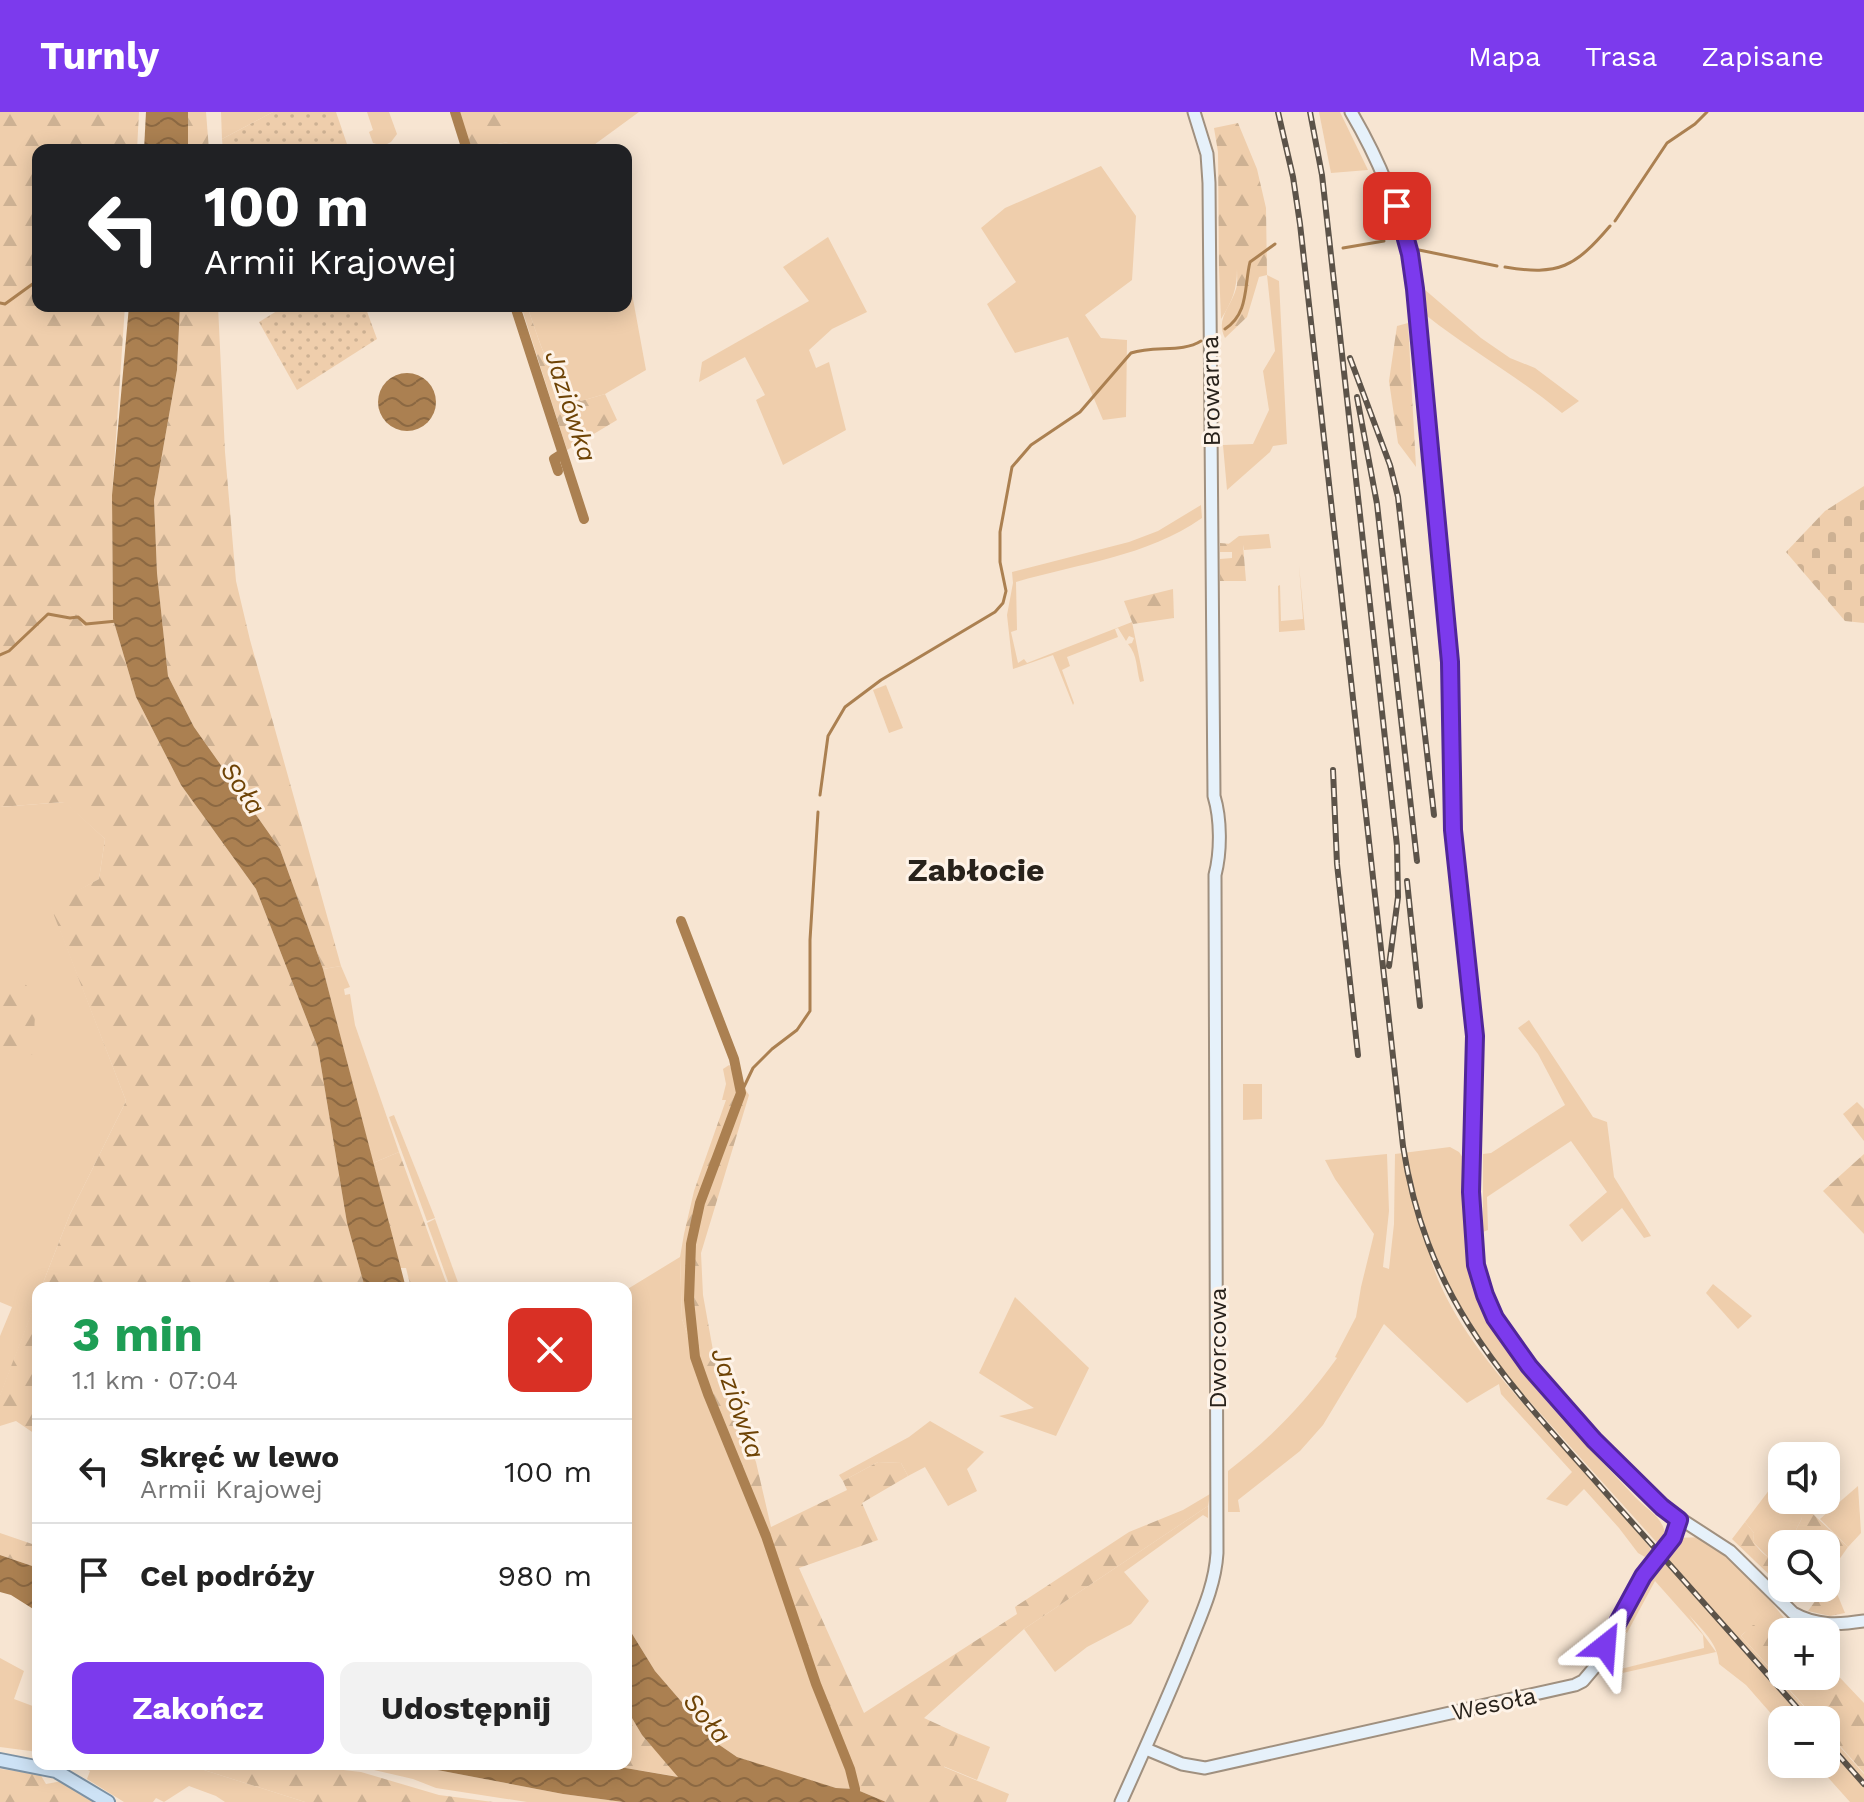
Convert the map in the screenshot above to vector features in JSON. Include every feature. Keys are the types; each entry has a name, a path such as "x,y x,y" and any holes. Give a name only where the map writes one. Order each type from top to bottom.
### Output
{"main road":[{"path":"0,1760 32,1766"},
{"path":"51,1770 108,1802"}],"street":[{"name":"Browarna","path":"1194,112 1207,154 1209,183 1213,672"},
{"path":"1351,112 1376,157 1397,206 1410,254 1415,289 1450,662 1453,830 1475,1036 1471,1192 1472,1233 1478,1274 1499,1325 1529,1366 1604,1451 1662,1507 1730,1551 1793,1613 1824,1624 1864,1621"},
{"name":"Dworcowa","path":"1121,1802 1206,1604 1216,1567 1219,1489 1215,875 1218,862 1213,672"},
{"name":"Wesoła","path":"1146,1749 1182,1764 1205,1768 1575,1685 1594,1668 1643,1576 1673,1538 1679,1520"}],"green space":[{"path":"0,112 139,112 137,144 32,144 32,312 125,312 112,495 113,619 136,697 181,785 256,889 318,1048 347,1223 363,1282 43,1282 70,1214 126,1101 50,905 99,879 105,839 64,802 0,807"},
{"path":"188,112 206,112 209,144 188,144"},
{"path":"221,112 273,112 222,139"},
{"path":"273,112 336,112 347,144 222,144 222,139"},
{"path":"367,112 389,112 397,134 387,144 376,144 369,132 373,130"},
{"path":"455,112 508,112 508,142 465,144"},
{"path":"508,112 639,112 595,144 499,144 508,142"},
{"path":"1319,112 1340,112 1368,170 1331,173"},
{"path":"1238,123 1257,169 1266,208 1267,275 1259,277 1247,317 1225,338 1223,319 1236,289 1237,269 1219,269 1218,152 1214,128"},
{"path":"1101,166 1136,216 1132,280 1085,315 1101,338 1127,340 1126,417 1103,420 1068,337 1015,353 987,304 1016,282 981,228 1005,208"},
{"path":"828,237 867,312 832,329 809,350 816,368 829,362 846,430 783,465 756,400 765,395 745,357 699,382 702,362 809,301 783,267"},
{"path":"1219,269 1237,269 1233,295 1221,319"},
{"path":"1267,275 1279,281 1287,444 1273,446 1227,490 1223,445 1253,444 1269,410 1263,371 1275,351"},
{"path":"1424,289 1481,338 1510,358 1535,368 1579,401 1562,413 1443,328 1427,316"},
{"path":"632,294 646,370 605,394 581,401 560,382 541,346 529,312 632,312"},
{"path":"180,312 218,312 225,452 236,581 341,966 323,969 280,849 194,727 168,676 157,573 154,500 177,370"},
{"path":"275,312 367,312 377,339 297,390 259,322"},
{"path":"523,312 529,312 546,359 560,383 581,401 605,394 617,420 567,450"},
{"path":"1408,323 1416,467 1398,443 1389,381 1397,326"},
{"path":"1864,486 1864,623 1845,621 1786,552 1825,511"},
{"path":"1201,505 1202,518 1158,542 1112,558 1016,582 1017,630 1011,632 1018,663 1024,659 1027,663 1132,622 1144,681 1140,682 1135,658 1128,644 1134,638 1129,636 1126,641 1118,628 1115,629 1118,637 1067,657 1070,666 1062,670 1073,705 1053,655 1013,669 1007,615 1012,572 1129,542 1158,531"},
{"path":"1269,534 1271,548 1244,550 1243,545 1226,546 1239,536"},
{"path":"1220,543 1243,545 1246,581 1220,581 1220,559 1232,558 1232,552 1220,552"},
{"path":"1299,565 1305,630 1279,632 1278,586 1281,621 1303,619"},
{"path":"1173,589 1174,618 1133,624 1124,601"},
{"path":"886,685 903,728 889,733 873,690"},
{"path":"65,802 105,839 99,879 51,906 126,1101 70,1214 43,1282 32,1282 32,1313 0,1396 0,1336 12,1307 0,1302 0,807"},
{"path":"341,966 350,987 344,989 345,995 350,994 355,1025 399,1152 373,1163 323,969"},
{"path":"22,981 36,995 33,1054 15,1064 0,1065 0,1002"},
{"path":"1529,1020 1593,1117 1607,1122 1614,1177 1651,1236 1644,1238 1622,1208 1582,1242 1569,1225 1607,1192 1571,1141 1487,1197 1488,1230 1483,1232 1483,1154 1491,1153 1565,1105 1538,1054 1518,1028"},
{"path":"729,1065 749,1095 701,1253 703,1295 716,1367 756,1462 771,1527 847,1490 843,1481 878,1462 901,1463 908,1476 862,1503 878,1540 799,1568 864,1713 1017,1614 1015,1607 1129,1532 1183,1510 1210,1494 1208,1506 1024,1629 924,1718 959,1734 944,1767 1009,1794 1006,1802 886,1802 855,1789 766,1536 708,1394 682,1319 680,1257 684,1234 694,1191 726,1100 722,1100 726,1084 723,1069"},
{"path":"1243,1084 1262,1084 1262,1119 1243,1120"},
{"path":"1857,1102 1864,1109 1864,1141 1843,1114"},
{"path":"394,1115 435,1218 427,1221 389,1117"},
{"path":"1450,1147 1459,1152 1465,1161 1466,1226 1471,1266 1476,1287 1494,1328 1541,1395 1658,1518 1665,1534 1660,1546 1502,1371 1465,1317 1436,1259 1431,1260 1440,1285 1482,1354 1649,1546 1652,1552 1645,1557 1638,1553 1584,1489 1567,1506 1546,1499 1572,1472 1501,1394 1499,1384 1467,1403 1384,1324 1323,1425 1300,1451 1238,1500 1240,1512 1228,1512 1228,1471 1287,1419 1312,1391 1337,1358 1356,1317 1374,1234 1325,1160 1387,1154 1389,1211 1383,1267 1389,1269 1394,1224 1395,1154"},
{"path":"399,1152 446,1282 410,1282 406,1268 400,1268 373,1163"},
{"path":"1864,1154 1864,1234 1823,1191"},
{"path":"435,1219 458,1282 448,1282 427,1223"},
{"path":"680,1257 682,1319 708,1394 766,1536 855,1789 836,1788 782,1772 737,1757 718,1744 655,1671 632,1634 632,1286"},
{"path":"1713,1284 1752,1316 1738,1329 1706,1293"},
{"path":"1015,1297 1089,1368 1056,1436 999,1416 1034,1408 979,1373"},
{"path":"32,1312 32,1432 16,1421 0,1426 0,1395"},
{"path":"930,1421 984,1452 967,1469 977,1491 948,1506 925,1467 908,1476 901,1463 878,1462 843,1481 839,1475 909,1437"},
{"path":"1858,1486 1861,1533 1848,1547 1840,1539 1840,1530 1831,1530 1820,1519 1826,1514 1840,1514 1840,1502"},
{"path":"1768,1492 1768,1514 1797,1514 1802,1518 1796,1530 1768,1530 1768,1557 1753,1542 1754,1533 1745,1522"},
{"path":"1208,1506 1208,1518 1203,1515 1124,1572 1149,1601 1131,1624 1087,1647 1055,1672 1024,1629"},
{"path":"1794,1514 1813,1514 1830,1530 1796,1530 1802,1518"},
{"path":"1745,1522 1754,1533 1753,1542 1768,1556 1768,1574 1732,1539"},
{"path":"0,1533 32,1544 32,1566 0,1555"},
{"path":"1708,1537 1784,1618 1768,1618 1768,1627 1753,1629 1741,1636 1768,1666 1768,1690 1789,1690 1804,1706 1768,1706 1768,1710 1746,1685 1719,1664 1718,1656 1712,1643 1689,1615 1716,1652 1609,1676 1603,1671 1619,1637 1624,1639 1609,1668 1613,1671 1704,1648 1703,1635 1655,1581 1627,1633 1622,1630 1652,1574 1648,1569 1673,1538"},
{"path":"1840,1539 1848,1547 1840,1558"},
{"path":"1840,1601 1845,1613 1830,1616 1808,1611 1814,1602"},
{"path":"1753,1625 1768,1626 1768,1666 1741,1636"},
{"path":"0,1658 24,1671 14,1699 32,1706 32,1751 0,1747"},
{"path":"1840,1678 1864,1703 1864,1773 1840,1746 1840,1706 1804,1706 1790,1690 1840,1690"},
{"path":"632,1718 642,1735 679,1777 632,1769"},
{"path":"959,1734 990,1747 977,1780 943,1766"},
{"path":"1840,1747 1864,1774 1864,1802 1850,1802 1829,1778 1840,1778"},
{"path":"0,1769 40,1774 46,1784 62,1781 97,1802 0,1802"},
{"path":"204,1770 305,1802 225,1802 189,1786 164,1802 156,1798 153,1802 124,1802 87,1779 90,1771"},
{"path":"204,1770 344,1770 361,1772 439,1795 493,1802 305,1802"},
{"path":"374,1770 437,1770 623,1802 527,1802 436,1788"}],"water":[{"path":"146,112 188,112 188,144 144,144"},
{"path":"128,312 180,312 177,370 154,500 157,573 168,676 194,727 280,849 323,969 404,1282 363,1282 347,1223 318,1048 256,889 181,785 136,697 113,619 112,495"},
{"path":"407,373 428,381 436,402 428,423 407,431 386,423 378,402 386,381"},
{"path":"0,1555 32,1566 32,1608 0,1592"},
{"path":"632,1634 655,1671 718,1744 737,1757 836,1788 855,1789 886,1802 623,1802 437,1770 632,1769 678,1777 642,1735 632,1718"}],"waterway":[{"name":"Jaziówka","path":"455,112 465,144"},
{"path":"1615,221 1667,143 1707,112"},
{"path":"1505,267 1539,270 1565,265 1586,251 1610,226"},
{"path":"1343,248 1384,241"},
{"path":"1225,329 1233,323 1242,307 1250,262 1275,244"},
{"path":"1419,250 1497,266"},
{"path":"0,303 5,304 32,284"},
{"name":"Jaziówka","path":"517,312 584,519"},
{"path":"820,795 828,736 845,707 881,680 995,612 1003,603 1006,591 1000,562 1000,532 1012,467 1031,445 1080,412 1131,353 1185,347 1201,341"},
{"path":"558,471 554,459 562,454"},
{"path":"0,655 9,651 48,614 78,617 86,624 117,621"},
{"path":"741,1093 753,1068 797,1030 810,1011 810,940 818,812"},
{"name":"Jaziówka","path":"681,921 734,1059 741,1093 700,1203 691,1244 689,1300 695,1357 766,1536 816,1684 850,1769 855,1802"}],"railway":[{"path":"1278,112 1300,224 1403,1146 1415,1203 1432,1253 1453,1298 1508,1380 1796,1706"},
{"path":"1310,112 1322,175 1397,846 1398,897 1389,966"},
{"path":"1350,358 1390,465 1398,497 1434,815"},
{"path":"1357,397 1377,504 1417,861"},
{"path":"1333,770 1337,864 1358,1055"},
{"path":"1407,881 1420,1006"},
{"path":"1840,1757 1864,1784"}],"district":[{"name":"Zabłocie","path":"976,870"}],"route":[{"path":"1397,206 1410,254 1415,289 1450,662 1451,808 1475,1036 1471,1192 1476,1265 1485,1295 1503,1332 1547,1389 1642,1489 1679,1520 1673,1538 1643,1576 1605,1646"}],"water label":[{"name":"Soła","path":"243,788"},
{"name":"Soła","path":"707,1718"}]}
